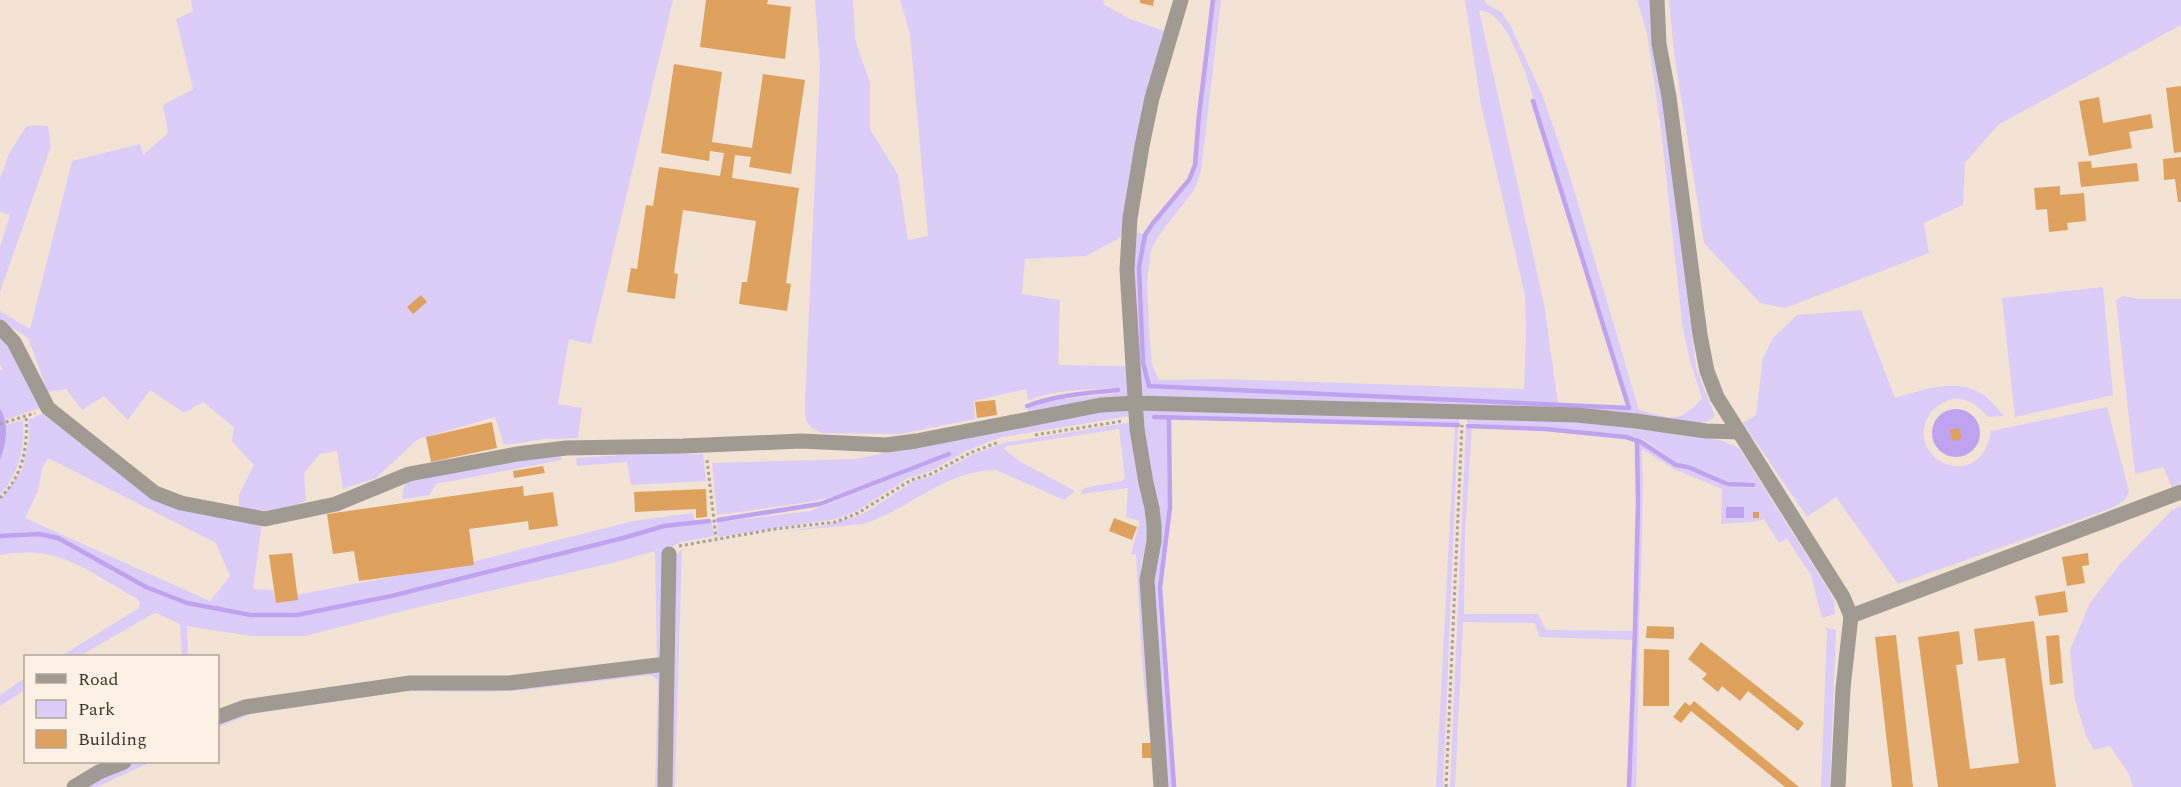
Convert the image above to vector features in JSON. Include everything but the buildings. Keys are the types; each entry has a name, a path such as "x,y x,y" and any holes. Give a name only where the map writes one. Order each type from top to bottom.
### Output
{"street":[{"path":"1161,787 1147,580 1154,541 1154,526 1137,419 1127,270 1130,218 1152,98 1181,0"},
{"path":"1658,0 1659,44 1669,97 1707,371 1717,397 1843,597 1851,616 1843,688 1838,787"},
{"path":"0,327 14,342 48,408 154,494 181,503 265,519 336,504 409,474 517,454 566,448 801,441 886,445 1101,405 1136,403 1577,415 1706,431 1739,432"},
{"path":"1851,616 2181,492"},
{"path":"665,787 669,554"},
{"path":"219,717 245,707 410,683 509,683 666,664"},
{"path":"74,787 99,772 122,763"}],"path":[{"path":"0,424 48,408"},
{"path":"1446,787 1462,412"},
{"path":"0,498 14,482 23,462 26,446 26,416"},
{"path":"1025,437 1137,419"},
{"path":"669,554 681,544 836,522 858,513 911,480 931,474 970,453 1002,440"},
{"path":"706,445 716,538"}],"green space":[{"path":"191,0 673,0 591,344 569,339 558,404 582,408 578,438 545,439 504,445 495,417 418,439 376,478 343,489 337,451 320,454 304,473 306,501 278,512 239,508 239,495 254,465 232,441 234,427 203,402 184,413 150,390 128,420 104,396 82,410 66,389 48,392 28,338 0,320 0,311 30,329 72,161 140,144 143,155 168,133 163,105 193,89 176,19 193,11"},
{"path":"815,0 853,0 855,39 870,83 870,129 898,175 908,240 928,236 910,34 900,0 1104,0 1103,4 1128,18 1164,31 1154,67 1123,236 1086,256 1025,259 1022,294 1060,300 1058,365 1127,366 1130,399 1028,415 1028,407 1053,400 1112,394 1118,391 1112,388 1069,391 1028,400 1026,389 974,401 975,419 900,434 822,433 809,424 805,401 820,66"},
{"path":"1214,0 1221,0 1201,171 1194,190 1159,235 1151,250 1147,282 1149,328 1152,365 1159,380 1221,379 1524,389 1525,295 1481,105 1465,0 1484,0 1486,4 1501,12 1510,25 1542,94 1569,173 1639,410 1666,417 1686,413 1702,399 1689,357 1682,322 1661,129 1647,33 1637,0 1650,0 1651,27 1667,130 1696,368 1715,416 1709,421 1693,425 1150,397 1142,394 1130,273 1135,232 1144,234 1138,267 1139,313 1141,363 1149,388 1630,409 1524,68 1502,24 1488,13 1479,10 1544,304 1558,403 1150,385 1144,362 1140,267 1147,235 1153,224 1190,180 1196,165"},
{"path":"1669,0 2181,0 2181,25 1998,125 1965,163 1963,205 1924,223 1929,253 1785,308 1760,303 1704,243 1674,53"},
{"path":"48,126 51,146 0,292 0,247 10,215 0,212 0,178 10,152 26,127"},
{"path":"2103,287 2113,395 2015,417 2002,298"},
{"path":"2123,296 2139,299 2181,299 2181,483 2172,487 2163,467 2135,474 2116,300"},
{"path":"1861,310 1895,398 1940,386 1963,387 1985,396 2004,416 1988,417 1966,400 1955,399 1941,404 1928,417 1924,436 1928,449 1937,459 1949,465 1962,466 1975,461 1985,450 1991,431 2107,407 2129,491 2125,500 2112,508 1898,584 1836,497 1807,517 1743,423 1756,415 1763,358 1773,338 1797,315"},
{"path":"0,334 13,349 43,407 5,420 0,409 0,370 3,370 0,364"},
{"path":"1130,407 1130,416 1002,437 966,451 931,471 908,478 857,511 836,519 718,537 717,522 810,511 948,456 947,453 838,495 810,502 717,515 712,463 856,459 1000,428"},
{"path":"1143,407 1459,418 1459,424 1152,415 1152,418 1167,419 1168,505 1165,550 1159,585 1159,615 1173,787 1163,787"},
{"path":"46,412 134,484 262,523 253,589 273,590 275,599 476,561 633,521 693,513 695,521 663,525 597,544 325,609 280,614 234,611 168,595 111,568 59,537 30,533 0,535 0,500 22,470 29,439 28,420","holes":["48,458 216,543 230,576 210,601 25,518 38,491 42,468"]},
{"path":"1467,418 1619,423 1723,441 1739,448 1828,589 1834,601 1835,614 1822,618 1811,575 1787,539 1779,543 1764,519 1721,524 1722,489 1674,469 1642,449 1636,787 1630,787 1637,631 1638,442 1677,467 1691,468 1718,483 1754,488 1755,485 1753,482 1738,483 1717,479 1690,466 1679,464 1643,439 1623,434 1467,423"},
{"path":"23,420 22,451 12,478 0,495 0,460 6,438 6,425"},
{"path":"1132,422 1148,510 1146,546 1141,563 1152,739 1150,739 1142,663 1136,555 1131,554 1140,521 1126,517 1128,488 1080,494 1084,488 1122,481 1125,478 1119,429 1007,446 1004,449 1019,461 1075,491 1064,500 996,470 978,472 944,483 896,510 863,524 779,532 823,526 854,517 868,511 914,481 932,476 972,455 1003,443"},
{"path":"1455,426 1458,426 1443,787 1436,787"},
{"path":"1466,427 1472,427 1465,534 1464,614 1538,614 1546,630 1634,631 1634,640 1539,637 1535,623 1463,622 1455,787 1450,787"},
{"path":"561,454 561,460 436,484 429,495 403,499 404,488 410,478"},
{"path":"635,454 703,454 706,481 631,485 627,462 577,466 576,458"},
{"path":"2181,506 2181,787 2133,787 2129,774 2110,746 2094,750 2086,736 2075,700 2070,650 2090,603 2120,564 2172,510"},
{"path":"712,522 714,536 682,542 672,547 663,658 657,661 655,551 305,636 251,636 187,626 188,655 182,655 180,624 156,613 82,655 63,655 139,608 140,602 72,562 40,553 0,555 0,537 39,535 57,539 145,589 187,604 251,617 297,617 391,597 623,540 664,527"},
{"path":"682,549 675,787 670,787 676,555"},
{"path":"1824,627 1836,630 1830,787 1821,787 1827,631"},
{"path":"664,670 662,787 655,787 658,680 651,675 523,690 405,691 252,714 219,727 219,718 350,694"},
{"path":"24,679 24,691 0,706 0,695"},
{"path":"125,763 149,763 97,787 76,787"}],"shaded area":[{"path":"0,409 5,421 6,434 0,460"},
{"path":"1956,409 1973,416 1980,433 1973,450 1956,457 1939,450 1932,433 1939,416"},
{"path":"1726,507 1744,507 1744,518 1726,518"}],"waterway":[{"path":"1213,0 1195,165 1189,180 1145,235 1139,267 1143,363 1149,386 1629,408 1533,101"},
{"path":"1027,406 1083,393 1118,390"},
{"path":"1154,417 1458,425"},
{"path":"1169,418 1170,507 1160,588 1174,787"},
{"path":"1468,426 1545,429 1626,437 1641,442 1676,465 1688,467 1728,484 1753,485"},
{"path":"1629,787 1638,503 1637,440"},
{"path":"718,520 820,504 949,454"},
{"path":"0,536 39,534 58,538 146,587 187,603 251,615 297,615 391,596 664,526 709,521"}]}
